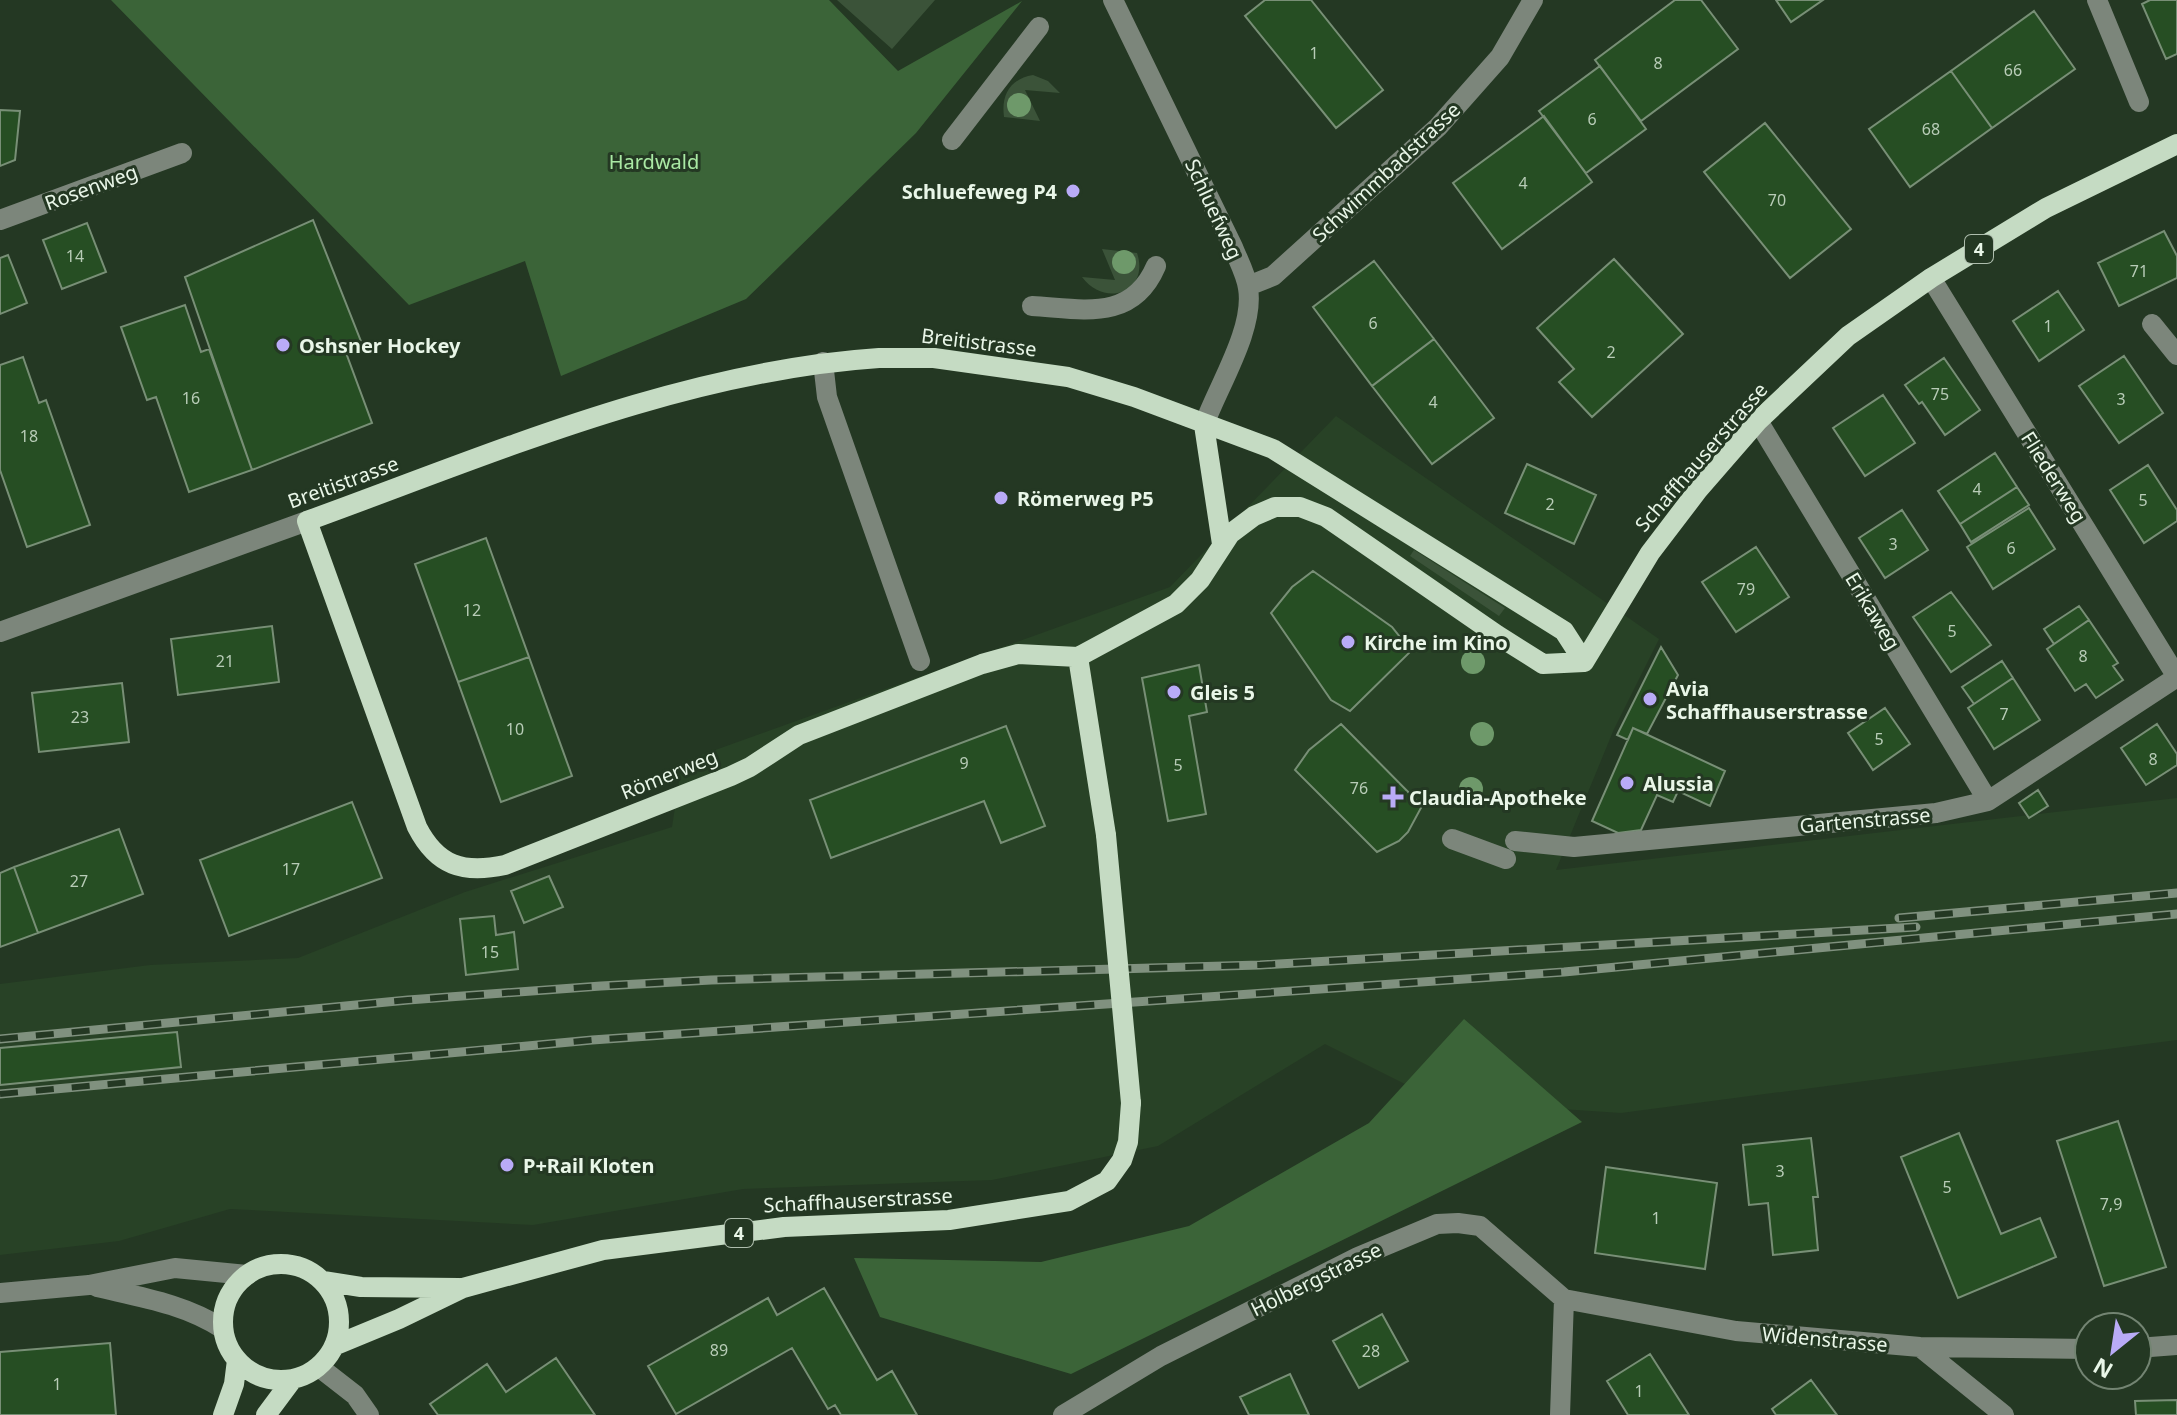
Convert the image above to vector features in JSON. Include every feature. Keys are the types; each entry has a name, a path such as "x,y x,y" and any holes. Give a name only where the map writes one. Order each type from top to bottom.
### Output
{"main road":[{"name":"Schaffhauserstrasse","path":"1584,662 1650,553 1698,490 1758,421 1848,336 1931,278 2046,208 2177,144"},
{"name":"Breitistrasse","path":"307,521 623,408 721,381 823,362 934,358 1068,377 1134,397 1273,449 1564,631 1584,662"},
{"path":"1204,425 1222,544"},
{"path":"1078,657 1176,604 1200,580 1222,544 1239,525 1275,507 1300,507 1326,517 1543,664 1584,662"},
{"name":"Römerweg","path":"307,521 417,827 435,855 468,869 505,865 717,781 750,767 799,735 982,664 1018,654 1078,657"},
{"name":"Schaffhauserstrasse","path":"336,1345 463,1288 617,1248 784,1227 949,1220 1069,1201 1107,1181 1122,1160 1128,1142 1131,1103 1106,835 1078,657"},
{"path":"288,1264 307,1270 323,1281 339,1311 340,1329 336,1345 319,1367 306,1376 272,1380 252,1374 228,1346 223,1329 227,1299 247,1275 259,1268 288,1264"},
{"name":"Schaffhauserstrasse","path":"323,1281 361,1287 463,1288"},
{"path":"223,1415 234,1384 237,1360"},
{"path":"266,1415 292,1380"}],"street":[{"name":"Schluefweg","path":"1113,0 1233,247 1248,286 1249,305 1245,325 1204,425"},
{"name":"Schwimmbadstrasse","path":"1248,286 1273,276 1438,127 1500,57 1533,0"},
{"path":"2097,0 2139,102"},
{"path":"952,140 1039,27"},
{"name":"Rosenweg","path":"0,220 182,153"},
{"path":"1032,306 1113,307 1132,300 1149,283 1156,266"},
{"name":"Fliederweg","path":"1931,278 2177,677"},
{"path":"2152,324 2177,355"},
{"path":"823,362 827,397 920,661"},
{"name":"Erikaweg","path":"1758,421 1988,801"},
{"name":"Breitistrasse","path":"0,632 307,521"},
{"name":"Gartenstrasse","path":"1452,839 1511,850 1574,847 1936,813 1988,801 2177,677"},
{"name":"Holbergstrasse","path":"1063,1415 1175,1349 1358,1257 1437,1224 1480,1226 1564,1299"},
{"path":"0,1293 89,1285 175,1268 247,1275"},
{"path":"89,1285 167,1303 223,1329"},
{"path":"1560,1415 1564,1299"},
{"name":"Widenstrasse","path":"1564,1299 1736,1331 1920,1347 2073,1349"},
{"path":"2153,1347 2177,1345"},
{"path":"1920,1347 2004,1415"},
{"path":"319,1367 355,1395 369,1415"}],"shaded area":[{"path":"837,0 935,0 892,49"},
{"path":"1033,75 1048,81 1060,93 1025,90 1040,121 1004,117 1004,102 1009,89 1018,80"},
{"path":"1102,249 1137,253 1139,266 1132,286 1123,291 1103,292 1082,277 1115,280"},
{"path":"1336,416 1659,639 1614,729 1556,870 2177,798 2177,1040 1621,1113 1439,1101 1325,1044 1158,1146 992,1180 743,1189 533,1225 230,1209 119,1241 0,1255 0,984 150,965 298,958 465,892 672,827 682,762 1170,587"},
{"path":"1414,550 1505,608 1499,616 1410,556"}],"green space":[{"name":"Hardwald","path":"111,0 829,0 898,71 1022,1 916,133 746,299 561,376 525,261 409,305"},
{"path":"1464,1019 1582,1122 1071,1374 880,1317 854,1258 1041,1262 1189,1226 1369,1123"}],"building":[{"path":"1265,0 1311,0 1383,90 1336,128 1245,16"},
{"path":"1675,0 1701,0 1738,49 1641,121 1595,60"},
{"path":"1776,0 1823,0 1791,22"},
{"path":"2150,0 2177,0 2177,54 2166,59 2142,4"},
{"path":"2034,11 2075,69 1992,128 1951,71"},
{"path":"1600,66 1646,129 1586,173 1539,111"},
{"path":"1951,71 1992,128 1910,187 1869,129"},
{"path":"0,110 20,111 15,160 0,166"},
{"path":"1544,116 1592,182 1502,249 1453,183"},
{"path":"1765,123 1851,229 1790,278 1704,172"},
{"name":"Oshsner Hockey","path":"313,220 362,344 345,350 372,423 252,470 185,277"},
{"path":"87,223 106,272 62,289 43,240"},
{"path":"2164,231 2177,256 2177,278 2119,306 2098,263"},
{"path":"8,255 27,303 0,314 0,258"},
{"path":"1614,259 1683,334 1592,417 1559,382 1574,369 1537,328"},
{"path":"1374,261 1434,339 1372,386 1313,307"},
{"path":"2058,291 2084,330 2039,361 2013,321"},
{"path":"185,305 201,352 209,349 252,470 189,492 156,397 147,400 121,327"},
{"path":"1434,339 1494,418 1432,464 1372,386"},
{"path":"2124,356 2163,413 2119,443 2079,386"},
{"path":"23,357 39,403 46,400 90,525 27,547 0,470 0,365"},
{"path":"1944,358 1980,410 1945,435 1922,402 1919,404 1905,385"},
{"path":"1883,395 1915,443 1865,476 1833,428"},
{"path":"1995,453 2017,487 1960,524 1938,491"},
{"path":"1527,464 1596,495 1574,544 1505,513"},
{"path":"2148,465 2177,510 2177,521 2144,543 2110,490"},
{"path":"2017,487 2029,505 1971,542 1960,524"},
{"path":"2029,508 2055,549 1993,589 1967,547"},
{"path":"1902,510 1928,550 1885,578 1859,538"},
{"path":"486,538 529,657 458,682 415,564"},
{"path":"1756,547 1789,597 1736,632 1702,582"},
{"name":"Kirche im Kino","path":"1313,571 1392,627 1411,651 1350,711 1331,700 1271,613 1292,587"},
{"path":"1951,592 1991,645 1951,672 1913,617"},
{"path":"2079,606 2089,620 2054,644 2044,629"},
{"path":"2089,620 2118,663 2113,666 2123,680 2096,698 2086,684 2075,691 2047,649"},
{"path":"272,626 279,682 178,695 171,639"},
{"name":"Avia Schaffhauserstrasse","path":"1661,647 1678,675 1647,734 1633,728 1628,740 1617,735"},
{"path":"529,657 572,776 501,802 458,682"},
{"path":"2002,661 2013,678 1974,704 1962,687"},
{"path":"1199,665 1207,712 1189,716 1206,814 1168,821 1142,678"},
{"path":"2013,678 2040,720 1994,749 1968,708"},
{"path":"122,683 129,742 39,752 32,693"},
{"path":"1885,708 1910,744 1873,770 1848,733"},
{"path":"1341,724 1422,806 1408,832 1399,841 1377,852 1295,770 1309,750"},
{"path":"2157,724 2177,754 2177,765 2146,785 2121,748"},
{"path":"1006,726 1045,826 1001,843 984,801 831,858 810,800"},
{"path":"1633,728 1725,771 1710,806 1678,791 1673,802 1657,795 1641,830 1618,833 1592,821"},
{"path":"2038,790 2048,806 2029,818 2019,803"},
{"path":"352,802 382,878 229,936 200,860"},
{"path":"119,829 143,894 38,933 14,867"},
{"path":"14,867 38,933 0,947 0,873"},
{"path":"549,876 563,907 524,923 511,891"},
{"path":"494,916 496,935 514,932 518,969 466,975 460,919"},
{"path":"177,1032 181,1067 0,1085 0,1048"},
{"path":"2118,1121 2166,1267 2104,1286 2057,1141"},
{"path":"1959,1133 2001,1234 2040,1218 2056,1257 1958,1298 1901,1157"},
{"path":"1811,1138 1818,1197 1813,1197 1818,1250 1773,1255 1768,1203 1749,1205 1743,1145"},
{"path":"1606,1167 1717,1183 1705,1269 1595,1253"},
{"path":"824,1288 877,1380 892,1371 917,1415 841,1415 835,1405 828,1409 792,1348 676,1414 648,1366 768,1298 777,1315"},
{"path":"1382,1314 1408,1361 1359,1388 1333,1341"},
{"path":"110,1343 116,1415 0,1415 0,1352"},
{"path":"1650,1354 1689,1415 1628,1415 1607,1381"},
{"path":"556,1358 595,1415 438,1415 430,1404 487,1364 506,1392"},
{"path":"1290,1374 1309,1415 1249,1415 1240,1397"},
{"path":"1811,1380 1837,1415 1776,1415 1772,1409"},
{"path":"2177,1400 2177,1415 2136,1415 2135,1401"}],"railway":[{"path":"1899,918 2177,893"},
{"path":"0,1094 592,1040 1564,972 2177,914"},
{"path":"0,1039 408,1000 601,986 711,980 1260,965 1916,927"}],"place":[{"name":"Schluefeweg P4","path":"1073,191"},
{"name":"Oshsner Hockey","path":"283,345"},
{"name":"Römerweg P5","path":"1001,498"},
{"name":"Kirche im Kino","path":"1348,642"},
{"name":"Gleis 5","path":"1174,692"},
{"name":"Avia Schaffhauserstrasse","path":"1650,699"},
{"name":"Alussia","path":"1627,783"},
{"name":"Claudia-Apotheke","path":"1393,797"},
{"name":"P+Rail Kloten","path":"507,1165"}]}
